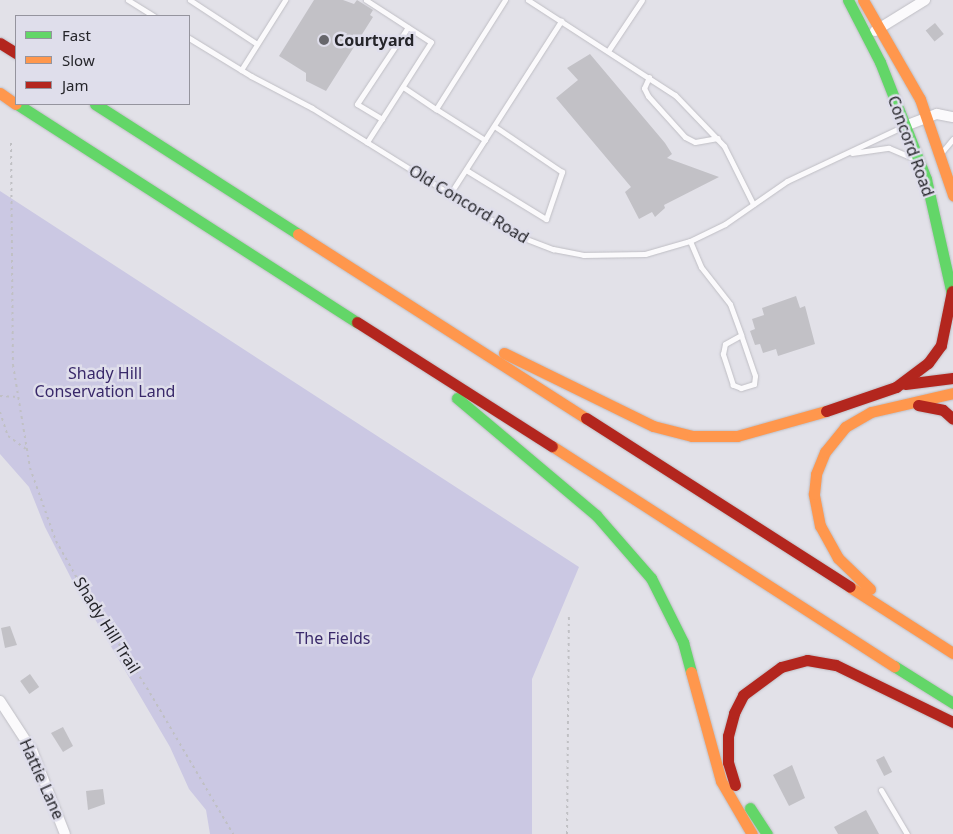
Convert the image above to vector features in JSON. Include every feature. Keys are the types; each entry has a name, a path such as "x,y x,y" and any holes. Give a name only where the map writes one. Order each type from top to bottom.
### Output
{"main road":[{"name":"Concord Road","path":"848,0 867,36 920,164 952,295"},
{"name":"Concord Road","path":"863,0 882,28 928,117 953,195"},
{"path":"0,43 15,52"},
{"path":"0,93 15,103"},
{"path":"18,105 953,703"},
{"path":"97,105 953,653"},
{"path":"896,386 918,372 941,345 948,323 952,295"},
{"path":"420,312 621,412 653,426 692,436 712,438 766,430 896,386 953,378"},
{"path":"386,341 555,478 596,515 651,578 683,642 721,781 752,834"},
{"path":"941,646 857,579 829,544 815,508 816,474 834,438 845,427 871,412 953,393"},
{"path":"910,402 943,410 953,419"},
{"path":"767,834 735,784 728,762 728,736 734,713 743,695 773,671 806,660 836,665 953,722"}],"street":[{"path":"867,36 925,0"},
{"name":"Old Concord Road","path":"905,126 928,117 943,114 953,117"},
{"name":"Hattie Lane","path":"0,701 32,750 65,834"}],"lane":[{"path":"128,0 152,15"},
{"path":"190,0 257,44"},
{"path":"241,70 285,0"},
{"path":"366,0 431,42 367,142"},
{"path":"436,109 505,0"},
{"path":"528,0 676,94 718,138 753,204"},
{"path":"608,51 642,0"},
{"path":"450,194 561,21"},
{"path":"382,119 357,104 408,26"},
{"name":"Old Concord Road","path":"190,39 367,142 528,241 568,252 632,255 660,251 690,241 725,224 787,181 905,126"},
{"path":"649,77 644,88 648,96 685,137 695,142 718,138"},
{"path":"403,87 485,140"},
{"path":"466,170 546,219 562,172 494,126"},
{"path":"940,154 953,138"},
{"name":"Old Concord Road","path":"847,154 889,148 905,153 920,164"},
{"path":"690,241 698,261 721,288 741,336 755,376 754,384 741,388 733,385 723,354 725,344 741,336"},
{"path":"881,790 907,834"}],"path":[{"name":"Shady Hill Trail","path":"11,143 13,365 28,451 56,541 233,834"},
{"path":"0,396 18,397"},
{"path":"0,412 8,436 28,451"},
{"path":"567,834 569,615"}],"green space":[{"name":"The Fields","path":"0,191 579,567 532,679 532,834 210,834 206,810 189,789 170,747 72,580 45,527 29,487 0,454"}],"building":[{"name":"Courtyard","path":"314,0 343,0 354,4 357,0 373,10 370,15 373,17 326,91 306,81 306,73 279,56"},
{"path":"935,23 944,34 934,41 926,31"},
{"path":"590,54 665,143 672,154 667,158 719,177 664,205 665,208 655,217 652,212 639,219 625,192 631,187 556,98 578,80 567,68"},
{"path":"796,296 800,308 805,306 815,344 778,356 776,349 763,353 760,344 755,345 750,331 755,329 752,319 764,315 762,308"},
{"path":"10,626 17,645 5,648 1,628"},
{"path":"30,674 39,687 29,694 20,681"},
{"path":"63,727 73,746 63,752 51,733"},
{"path":"884,756 892,772 884,776 876,760"},
{"path":"792,765 805,798 789,806 773,775"},
{"path":"103,789 105,804 88,810 86,791"},
{"path":"866,810 879,834 838,834 834,827"}],"traffic: fast":[{"path":"848,0 880,62 926,179 953,299"},
{"path":"19,105 357,322"},
{"path":"97,105 298,234"},
{"path":"457,398 596,515 651,578 683,642 691,672"},
{"path":"894,666 953,703"},
{"path":"750,808 767,834"}],"traffic: slow":[{"path":"863,0 920,99 953,195"},
{"path":"0,93 15,103"},
{"path":"298,234 586,418"},
{"path":"504,353 653,426 692,436 737,436 826,411"},
{"path":"870,589 838,558 820,526 814,494 816,474 825,452 845,427 871,412 953,393"},
{"path":"552,446 894,666"},
{"path":"850,587 953,653"},
{"path":"691,672 721,781 752,834"}],"traffic: jam":[{"path":"0,43 15,52"},
{"path":"826,411 896,387 928,363 941,345 952,291"},
{"path":"357,322 552,446"},
{"path":"905,384 953,378"},
{"path":"918,405 943,410 953,419"},
{"path":"586,418 850,587"},
{"path":"735,785 728,762 728,736 734,713 743,695 781,667 807,660 836,665 953,722"}],"place":[{"name":"Courtyard","path":"324,40"}],"park label":[{"name":"Shady Hill Conservation Land","path":"105,382"}]}
